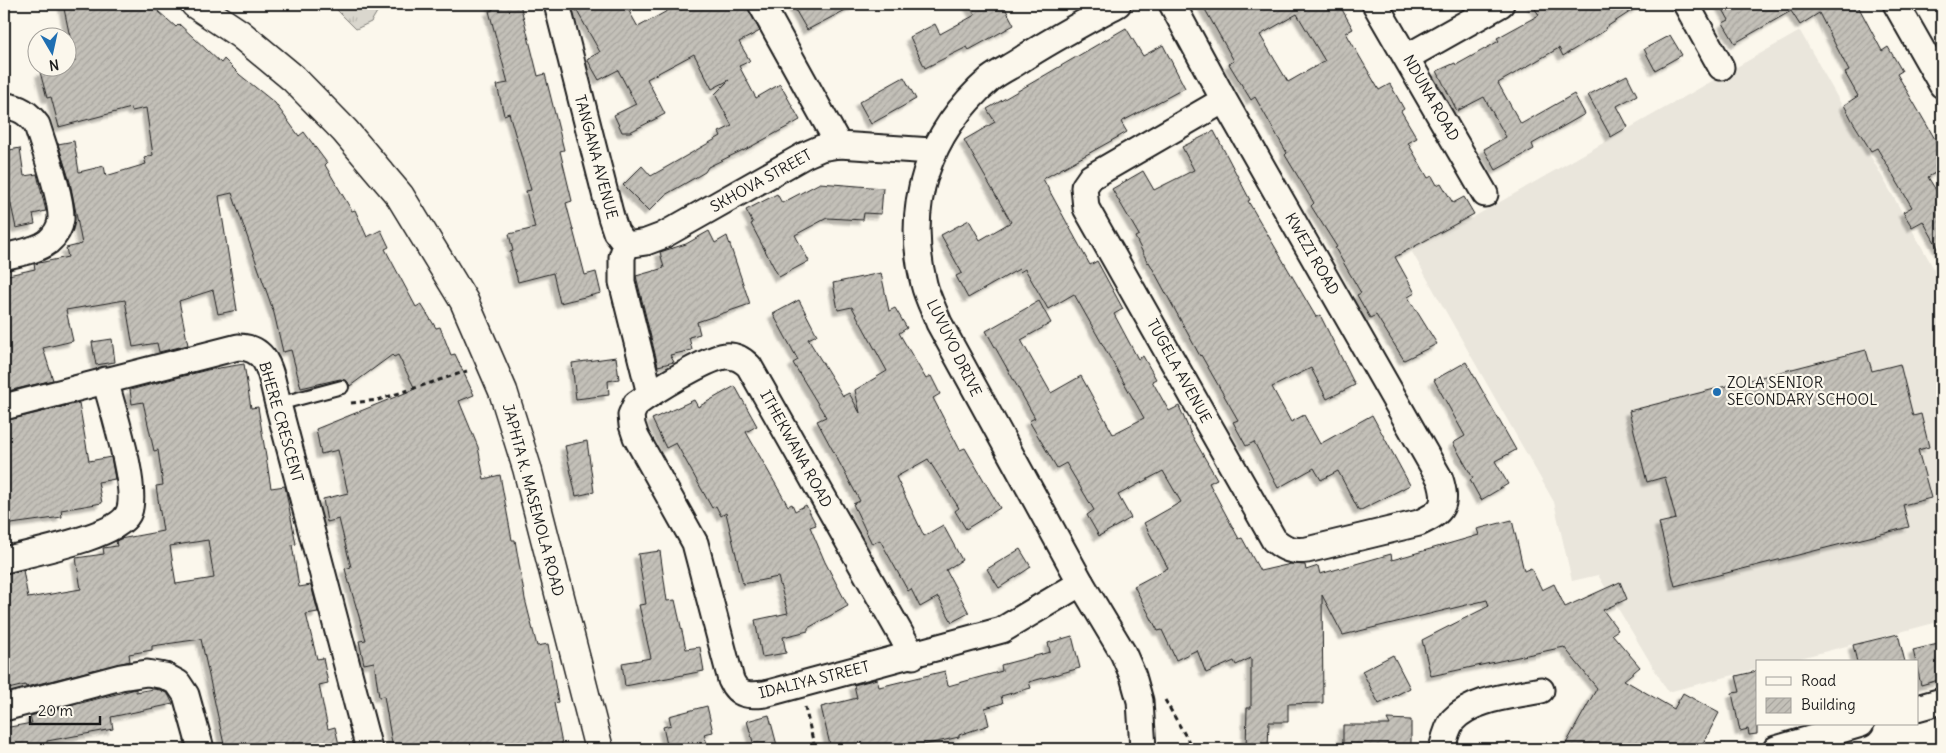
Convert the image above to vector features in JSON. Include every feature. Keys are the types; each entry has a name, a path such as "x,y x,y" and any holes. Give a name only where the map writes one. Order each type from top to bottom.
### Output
{"main road":[{"name":"JAPHTA K. MASEMOLA ROAD","path":"195,4 240,34 292,78 345,131 400,196 464,301 492,361 528,468 599,749"}],"street":[{"name":"TANGANA AVENUE","path":"556,4 611,217 616,232 626,244"},
{"path":"760,4 840,145"},
{"name":"LUVUYO DRIVE","path":"1118,4 1041,46 991,78 959,109 932,151 922,181 917,213 917,247 924,285 939,323 1081,583 1123,653 1133,676 1140,701 1143,749"},
{"name":"KWEZI ROAD","path":"1172,4 1224,100 1440,479 1445,494 1442,507"},
{"name":"NDUNA ROAD","path":"1375,4 1485,194"},
{"path":"1407,57 1501,4"},
{"path":"1686,4 1721,67"},
{"path":"1899,5 1942,85"},
{"name":"TUGELA AVENUE","path":"1224,100 1091,177 1084,187 1086,208 1274,540 1284,549 1296,552 1307,550 1419,523 1434,516 1442,507"},
{"path":"4,106 16,106 29,114 37,125 61,220 58,232 47,242 29,250 4,257"},
{"name":"SKHOVA STREET","path":"626,244 646,242 662,236 821,148 840,145 932,151"},
{"path":"626,244 622,257 622,282 650,394"},
{"name":"BHERE CRESCENT","path":"4,407 238,347 251,347 260,352 266,361 278,404 369,749"},
{"name":"ITHEKWANA ROAD","path":"631,415 636,404 650,394 724,356 735,356 743,360 754,374 913,656"},
{"path":"4,560 96,535 118,525 128,515 131,501 130,479 105,380"},
{"name":"IDALIYA STREET","path":"631,415 636,437 695,543 735,689 741,694 750,696 800,685 913,656 1002,630 1081,583"},
{"path":"4,708 121,677 146,673 165,676 178,683 186,695 201,749"},
{"path":"1442,749 1452,721 1467,710 1487,702 1541,690"},
{"path":"1918,708 1942,702"},
{"path":"1776,749 1854,726"}],"lane":[{"path":"278,404 342,387"}],"path":[{"path":"342,387 350,403 365,403 450,377 492,361"},
{"path":"1934,531 1942,532"},
{"path":"800,685 815,749"}],"shaded area":[{"name":"ZOLA SENIOR SECONDARY SCHOOL","path":"1800,31 1942,283 1942,621 1793,660 1756,660 1756,669 1668,692 1598,575 1572,581 1554,502 1412,252"}],"green space":[{"path":"331,4 379,4 380,7 371,22 356,29"}],"building":[{"path":"63,4 150,4 176,27 179,24 221,63 224,59 240,75 275,103 299,136 304,132 327,163 325,165 352,211 355,210 367,237 381,230 389,247 385,249 416,307 421,304 436,328 440,327 451,355 455,354 474,395 459,401 478,447 484,479 500,475 512,540 515,540 525,599 537,646 548,644 558,702 554,703 563,749 393,749 384,696 379,697 374,662 364,664 359,641 366,640 345,569 351,567 339,519 327,522 323,499 348,493 338,450 321,454 316,429 415,389 398,355 394,357 392,355 350,386 347,381 340,379 301,388 291,350 283,352 274,313 232,193 219,196 237,310 218,314 213,290 179,301 188,345 159,352 157,343 133,347 125,300 66,310 73,341 43,348 53,380 4,392 4,276 35,269 34,264 68,257 66,248 82,244 70,182 58,144 74,141 79,172 104,166 106,176 146,164 144,158 153,155 146,108 132,111 131,108 59,127 51,97 47,98 42,78 78,78 78,28 68,28"},
{"path":"491,4 520,4 538,76 545,74 564,150 560,151 572,201 566,203 585,275 596,272 601,293 560,303 553,273 518,282 510,252 513,251 509,234 535,228 526,191 531,190 509,113 504,115 497,85 508,83 489,11 493,10"},
{"path":"573,4 625,4 638,27 678,5 681,10 693,4 746,4 760,31 739,42 750,61 739,66 756,98 780,84 800,120 743,151 708,167 705,172 665,195 649,211 623,185 642,166 651,176 721,136 719,132 732,126 715,94 729,80 712,89 694,54 647,79 665,114 630,132 622,132 614,115 636,104 618,70 599,80 587,59 600,52"},
{"path":"792,4 857,4 807,30"},
{"path":"968,4 1003,4 1014,25 969,50 967,47 925,68 910,37 935,24 940,34 975,15"},
{"path":"1202,4 1339,4 1353,29 1346,33 1379,90 1390,84 1404,109 1401,111 1417,138 1408,143 1428,178 1432,176 1437,185 1441,183 1453,203 1464,197 1474,214 1395,257 1415,293 1408,297 1437,344 1404,360 1376,315 1370,318 1357,295 1361,293 1335,248 1337,247 1311,206 1314,203 1285,155 1287,153 1255,97 1251,100 1229,64 1234,61","holes":["1297,14 1325,61 1288,82 1260,35"]},
{"path":"1532,4 1642,4 1605,28 1606,30 1563,56 1559,48 1498,83 1521,124 1574,94 1585,114 1532,144 1534,149 1496,170 1484,149 1506,137 1484,97 1457,111 1437,71 1455,63 1456,65 1499,41 1497,38 1539,15"},
{"path":"1720,4 1857,4 1882,51 1888,47 1902,71 1897,74 1942,151 1942,169 1928,177 1942,200 1942,255 1923,221 1912,227 1903,212 1912,207 1877,148 1871,151 1844,105 1858,96 1845,73 1849,71 1819,13 1800,25 1791,11 1735,43 1723,23 1729,20"},
{"path":"1126,28 1143,56 1163,45 1185,88 1121,122 1127,132 1043,179 1090,265 1097,261 1123,309 1114,314 1138,359 1143,356 1156,379 1152,381 1169,411 1179,406 1191,434 1217,479 1209,483 1239,539 1242,538 1260,571 1291,564 1305,565 1306,570 1318,566 1320,574 1391,554 1392,560 1479,535 1477,529 1512,520 1524,571 1531,568 1542,590 1554,584 1565,607 1620,582 1627,599 1603,610 1618,630 1612,634 1640,667 1624,680 1674,709 1683,693 1719,713 1700,749 1563,749 1597,688 1564,647 1431,676 1422,640 1489,606 1487,600 1343,635 1322,595 1323,703 1288,704 1288,722 1269,722 1268,749 1246,749 1247,708 1251,708 1251,658 1236,665 1234,661 1206,673 1197,650 1176,660 1162,630 1158,631 1134,586 1168,568 1144,523 1181,502 1163,471 1118,495 1131,518 1099,536 1087,515 1094,510 1066,463 1057,468 1029,421 1035,418 986,331 1039,301 1051,323 1021,340 1051,393 1081,376 1113,434 1144,418 1074,294 1048,309 1025,269 1020,272 1019,269 968,298 956,276 962,273 941,235 969,220 980,240 1011,222 964,140 995,122 987,109"},
{"path":"1670,35 1682,55 1655,70 1644,49"},
{"path":"1627,75 1637,95 1617,106 1628,127 1611,137 1588,95"},
{"path":"904,77 916,99 871,124 859,102"},
{"path":"1214,131 1250,200 1248,201 1316,317 1320,315 1355,385 1327,399 1311,368 1272,387 1291,422 1304,415 1320,444 1372,415 1410,485 1359,511 1338,471 1321,480 1314,468 1278,488 1254,442 1246,446 1233,422 1238,420 1148,263 1135,237 1139,235 1112,189 1143,171 1154,190 1194,170 1182,147"},
{"path":"20,148 24,176 37,174 46,211 33,214 35,224 16,228 4,172 4,151"},
{"path":"820,183 883,188 881,214 864,213 863,220 827,218 795,235 809,261 779,277 751,224 753,223 746,210 777,194 782,203"},
{"path":"709,231 715,243 727,236 750,304 697,322 700,334 689,337 692,350 670,355 674,362 658,366 636,276 664,268 660,252 686,244"},
{"path":"881,273 889,311 895,308 907,328 899,333 926,379 931,376 940,394 933,398 960,450 965,448 1000,508 966,529 955,511 959,508 928,459 896,477 924,536 943,525 962,560 946,570 969,613 952,622 938,597 920,607 911,589 908,591 880,540 872,544 853,504 860,501 817,421 826,417 793,363 798,360 773,314 799,300 817,335 808,339 843,396 849,393 860,413 855,390 887,371 852,307 838,310 833,283"},
{"path":"112,339 115,362 96,365 92,342"},
{"path":"1866,350 1872,371 1900,364 1913,416 1921,414 1929,447 1918,450 1931,498 1903,505 1909,527 1675,586 1659,523 1676,519 1665,477 1647,482 1629,411"},
{"path":"616,357 619,379 608,381 609,395 576,399 572,363"},
{"path":"1466,362 1516,450 1495,461 1508,484 1481,500 1470,480 1473,478 1453,443 1465,436 1434,380"},
{"path":"244,364 251,408 258,407 271,488 285,486 296,544 292,545 299,587 311,585 318,612 306,614 317,659 323,658 328,683 319,685 328,729 335,727 340,749 225,749 201,639 152,646 152,650 129,654 130,661 26,687 25,685 4,690 4,574 23,570 28,598 81,589 76,558 104,554 103,548 117,546 116,541 120,539 163,531 156,486 163,485 158,450 154,451 143,402 132,404 130,390 207,370","holes":["208,540 214,578 176,584 170,546"]},
{"path":"735,386 757,426 746,432 788,506 792,504 795,511 806,505 816,525 810,527 825,562 848,606 808,628 808,631 783,637 786,653 762,657 755,620 788,613 778,577 743,584 726,513 721,516 716,506 712,508 676,443 666,448 652,419 694,400 698,407"},
{"path":"79,403 89,461 111,457 115,479 98,482 102,503 61,510 62,517 4,525 4,421"},
{"path":"587,441 594,492 576,496 565,446"},
{"path":"1020,549 1031,567 999,588 987,569"},
{"path":"660,551 667,601 675,600 686,649 700,647 704,671 625,686 622,663 651,658 639,605 646,604 638,554"},
{"path":"1898,634 1904,660 1857,660 1853,645"},
{"path":"1072,636 1080,668 1029,682 1031,688 1001,696 1003,703 985,708 989,725 959,735 959,737 905,749 831,749 821,707 857,698 854,685 877,679 879,687 945,671 948,686 1002,671 1001,665 1050,652 1048,643"},
{"path":"1942,643 1942,679 1921,685 1918,660 1915,660 1913,650"},
{"path":"1393,655 1410,688 1379,704 1362,671"},
{"path":"1756,671 1757,734 1749,735 1748,729 1740,731 1732,693 1740,692 1736,676"},
{"path":"136,689 136,692 153,689 160,690 168,694 173,704 111,717 113,729 47,741 47,744 4,749 4,728 32,723 30,716"},
{"path":"707,706 713,732 704,734 708,747 668,749 663,727 671,725 669,716"},
{"path":"769,715 778,749 755,749 747,721"},
{"path":"1387,719 1411,720 1411,749 1343,749 1343,725 1390,725"}],"place":[{"name":"ZOLA SENIOR SECONDARY SCHOOL","path":"1717,392"}]}
